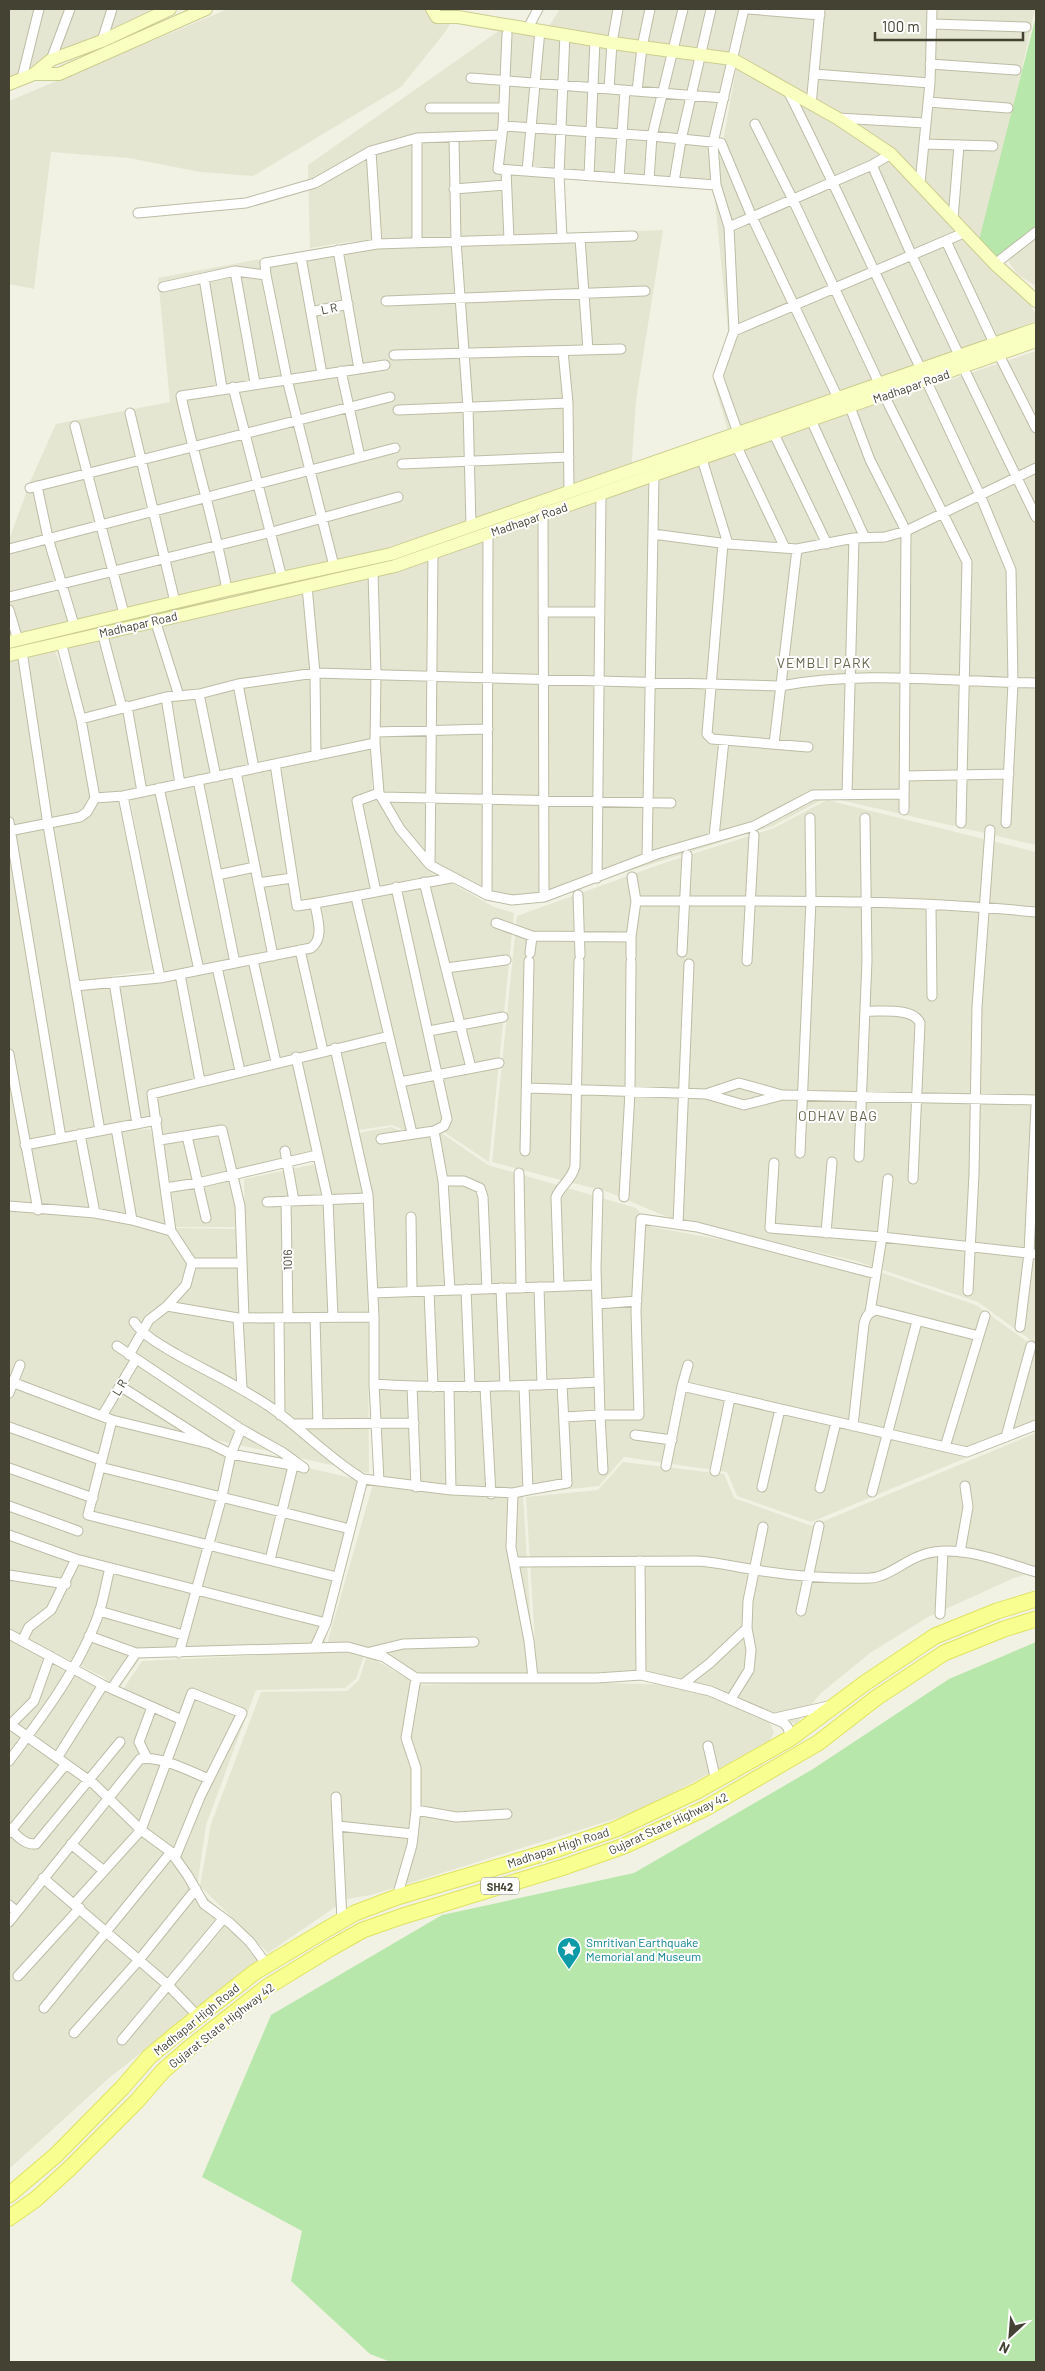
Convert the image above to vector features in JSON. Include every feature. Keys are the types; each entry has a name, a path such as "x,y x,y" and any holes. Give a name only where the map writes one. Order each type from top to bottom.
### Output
{"main road":[{"path":"17,79 51,60 102,41 152,13 170,9"},
{"path":"17,79 59,74 206,9"},
{"path":"432,9 437,17 458,17 612,43 732,59 837,118 891,154 995,264 1036,301"},
{"path":"1020,288 1036,311"},
{"name":"Madhapar Road","path":"996,349 1036,329"},
{"name":"Madhapar Road","path":"9,654 16,644 74,625 391,554 838,398 881,389 996,349 1036,341"},
{"name":"Madhapar Road","path":"16,644 61,642 373,572 488,534 850,407 881,389"},
{"name":"Madhapar High Road","path":"9,2194 56,2155 122,2088 149,2057 248,1977 342,1920 355,1913 397,1898 558,1849 616,1829 716,1780 791,1738 911,1650 935,1636 998,1611 1036,1600"},
{"name":"Gujarat State Highway 42","path":"9,2218 36,2199 69,2169 163,2071 188,2049 266,1987 347,1939 363,1930 403,1916 564,1868 624,1846 706,1808 818,1743 876,1698 944,1653 1004,1629 1036,1619"}],"street":[{"path":"17,79 38,9"},
{"path":"51,60 70,9"},
{"path":"102,41 112,9"},
{"path":"527,171 535,83 529,28 538,9"},
{"path":"609,89 612,43 618,9"},
{"path":"637,91 642,47 650,9"},
{"path":"649,180 652,136 683,9"},
{"path":"674,182 681,140 711,9"},
{"path":"738,433 718,376 734,331 729,226 716,184 713,143 744,9"},
{"path":"748,9 820,12 811,105"},
{"path":"920,183 930,83 932,9"},
{"path":"933,24 1026,27"},
{"path":"507,34 504,108 498,170 716,184"},
{"path":"562,238 559,174 565,34"},
{"path":"589,176 595,40"},
{"path":"930,64 1016,70"},
{"path":"814,74 930,83"},
{"path":"471,78 724,98"},
{"path":"619,178 625,90"},
{"path":"789,92 834,180 874,272 980,494 1011,570 1013,683 1006,824"},
{"path":"928,102 1008,108"},
{"path":"430,108 504,108"},
{"path":"837,118 925,123"},
{"path":"755,124 835,288 881,389 968,562 961,824"},
{"path":"138,213 246,203 315,182 372,151 417,138 454,138 532,128 652,136 721,143 752,217 838,398"},
{"path":"417,138 417,242"},
{"path":"454,138 456,242 462,298 463,353 468,407 471,526"},
{"path":"924,144 993,146"},
{"path":"953,219 959,145"},
{"path":"372,151 377,244"},
{"path":"729,226 872,165 891,154"},
{"path":"872,165 912,256 1036,517"},
{"path":"506,170 509,240"},
{"path":"454,189 506,185"},
{"path":"734,331 966,232"},
{"path":"995,264 1036,232"},
{"path":"334,566 287,379 265,263 377,244 633,236"},
{"path":"580,238 582,293 588,350"},
{"path":"946,241 996,349 1036,428"},
{"path":"338,250 359,368"},
{"path":"301,257 322,374"},
{"path":"163,287 235,272 266,275"},
{"path":"235,272 255,383"},
{"path":"204,278 222,388"},
{"path":"386,301 645,291"},
{"name":"L R","path":"311,312 348,304"},
{"path":"394,355 621,349"},
{"path":"563,351 568,403 569,492"},
{"path":"227,590 219,544 180,396 233,386 385,365"},
{"path":"341,371 360,457"},
{"path":"233,386 272,532 282,578"},
{"path":"74,625 33,487 390,397"},
{"path":"398,410 568,403"},
{"path":"850,407 870,460 906,531 904,810"},
{"path":"130,413 175,602"},
{"path":"811,420 865,538"},
{"path":"75,426 124,614"},
{"path":"774,434 827,544"},
{"path":"737,446 785,548"},
{"path":"9,549 395,448"},
{"path":"402,464 569,457"},
{"path":"702,459 726,543 706,734 712,740 808,747"},
{"path":"653,534 797,549 854,538 885,537 906,531 1036,468"},
{"path":"648,858 649,682 654,476"},
{"path":"597,878 601,494"},
{"path":"9,597 272,532 398,497"},
{"path":"543,514 544,897"},
{"path":"487,895 488,534"},
{"path":"847,794 854,538"},
{"path":"774,744 797,549"},
{"path":"430,865 433,553"},
{"path":"373,572 376,674 375,743 380,795 400,829 430,865 450,878 487,895 512,900 544,897 648,858 754,826 813,795 904,794"},
{"path":"307,586 314,673 316,756"},
{"path":"9,610 100,1131"},
{"path":"544,612 600,612"},
{"path":"155,620 179,696"},
{"path":"102,632 125,707 142,792"},
{"path":"61,642 81,718 95,798 87,812 80,817 48,825 9,828 61,1138"},
{"path":"81,718 166,697 199,694 238,684 314,673 780,686 816,679 851,677 905,677 1036,683"},
{"path":"238,684 254,768"},
{"path":"199,694 216,776"},
{"path":"166,697 180,784"},
{"path":"375,732 488,730"},
{"path":"714,837 724,740"},
{"path":"95,798 123,796 375,743"},
{"path":"275,764 297,906 356,897 396,887 450,878"},
{"path":"236,772 273,956"},
{"path":"904,776 1008,774"},
{"path":"198,780 235,963"},
{"path":"159,788 199,970"},
{"path":"376,892 356,801 380,795 487,800 671,803"},
{"path":"123,796 160,978"},
{"path":"800,1153 811,900 810,818"},
{"path":"858,1157 865,1011 867,902 865,818"},
{"path":"968,1291 971,1248 977,1007 990,830"},
{"path":"747,962 754,835"},
{"path":"682,952 687,855"},
{"path":"217,875 255,867"},
{"path":"624,1197 630,1092 630,937 636,901 632,877"},
{"path":"258,883 292,878"},
{"path":"424,882 471,1068"},
{"path":"381,1139 434,1131 444,1126 447,1119 396,887"},
{"path":"559,1286 556,1198 560,1188 573,1175 575,1166 580,936 578,895"},
{"path":"356,897 412,1133"},
{"path":"636,901 811,900 984,907 1036,912"},
{"path":"75,986 160,978 311,948 320,936 315,904"},
{"path":"931,906 932,996"},
{"path":"496,923 532,936 630,937"},
{"path":"525,1151 532,936"},
{"path":"300,950 323,1051"},
{"path":"252,960 276,1062"},
{"path":"446,968 506,960"},
{"path":"678,1224 690,964"},
{"path":"217,967 240,1071"},
{"path":"180,974 200,1081"},
{"path":"114,982 137,1124"},
{"path":"865,1011 902,1013 918,1018 920,1023 913,1179"},
{"path":"429,1031 503,1017"},
{"path":"242,1263 192,1263 172,1231 152,1094 296,1057 389,1036"},
{"path":"335,1048 368,1198 379,1481"},
{"path":"9,1054 38,1210"},
{"path":"296,1057 328,1200 333,1317"},
{"path":"400,1082 438,1073 499,1063"},
{"path":"706,1094 739,1083 783,1095"},
{"path":"528,1088 706,1094 744,1104 783,1095 1036,1100"},
{"path":"1020,1327 1032,1254 1036,1106"},
{"path":"25,1144 157,1120"},
{"path":"116,1128 132,1220"},
{"path":"160,1140 222,1130 240,1206 242,1388"},
{"path":"434,1131 443,1181 450,1290"},
{"path":"80,1134 95,1213"},
{"path":"186,1136 206,1218"},
{"name":"1016","path":"280,1414 290,1201 285,1150"},
{"path":"165,1188 198,1183 317,1155"},
{"path":"826,1233 832,1162"},
{"path":"774,1163 770,1228 882,1237 1032,1254"},
{"path":"519,1173 521,1288"},
{"path":"870,1312 882,1237 888,1179"},
{"path":"443,1181 464,1181 480,1188 483,1197 487,1289"},
{"path":"598,1193 596,1285 603,1470"},
{"path":"267,1202 368,1198"},
{"path":"9,1206 38,1210 95,1213 132,1220 172,1231"},
{"path":"411,1217 412,1291"},
{"path":"564,1417 639,1415 637,1301 641,1219 697,1227 876,1274"},
{"name":"L R","path":"102,1416 120,1386 142,1332 150,1320 167,1306 186,1285 192,1263"},
{"path":"373,1292 596,1285"},
{"path":"539,1287 542,1385"},
{"path":"501,1288 505,1386"},
{"path":"466,1289 470,1387"},
{"path":"429,1291 433,1387"},
{"path":"597,1304 637,1301"},
{"path":"167,1306 241,1318 374,1316"},
{"path":"853,1426 864,1324 866,1316 870,1312 876,1310 979,1336"},
{"path":"945,1447 985,1316"},
{"path":"315,1318 318,1424"},
{"path":"872,1492 917,1321"},
{"path":"134,1322 142,1332 183,1358 242,1388 280,1414 345,1468 363,1479 416,1487 491,1494 513,1493 567,1483 562,1384"},
{"path":"117,1346 241,1429 282,1452 304,1468 231,1454 210,1444 120,1386"},
{"path":"1006,1437 1031,1346"},
{"path":"666,1466 688,1364"},
{"path":"9,1393 11,1382 20,1365"},
{"path":"11,1382 112,1420 210,1444"},
{"path":"374,1384 485,1387 599,1382"},
{"path":"412,1386 416,1487"},
{"path":"524,1386 528,1490"},
{"path":"682,1386 967,1452 1036,1425"},
{"path":"450,1387 451,1490"},
{"path":"485,1387 491,1494"},
{"path":"715,1470 730,1398"},
{"path":"762,1487 780,1409"},
{"path":"112,1420 88,1515 337,1577"},
{"path":"820,1488 836,1422"},
{"path":"293,1424 414,1423"},
{"path":"9,1427 100,1464 350,1529"},
{"path":"179,1654 222,1496 231,1454 241,1429"},
{"path":"635,1435 672,1440"},
{"path":"270,1560 293,1466"},
{"path":"9,1468 93,1498"},
{"path":"315,1647 326,1623 363,1479"},
{"path":"960,1552 968,1507 965,1486"},
{"path":"513,1493 511,1547 529,1641 533,1678"},
{"path":"9,1506 78,1531"},
{"path":"801,1611 819,1526"},
{"path":"731,1699 749,1670 751,1650 747,1628 748,1602 763,1527"},
{"path":"9,1534 76,1559 326,1623"},
{"path":"940,1614 943,1551"},
{"path":"515,1562 640,1561 722,1563 754,1570 809,1576 873,1578 917,1557 943,1551 960,1552 1036,1572"},
{"path":"22,1641 29,1628 51,1610 66,1584 76,1559"},
{"path":"640,1561 641,1674"},
{"path":"9,1761 72,1668 89,1636 99,1611 110,1568"},
{"path":"9,1575 66,1584"},
{"path":"99,1611 184,1635"},
{"path":"682,1684 710,1663 747,1628"},
{"path":"9,1634 108,1686 182,1720"},
{"path":"89,1636 136,1653 179,1654 348,1647 384,1657 416,1678 597,1678 641,1674 731,1699 774,1718 788,1728 791,1738"},
{"path":"369,1652 403,1644 474,1642"},
{"path":"57,1758 108,1686 136,1653"},
{"path":"50,1656 34,1701 10,1726 89,1780 142,1830 173,1855 204,1904 250,1942 267,1965"},
{"path":"397,1898 408,1864 416,1810 416,1768 406,1738 416,1678"},
{"path":"18,1976 104,1871 142,1830 192,1693 242,1713 173,1855 105,1933 44,2008"},
{"path":"774,1718 838,1704"},
{"path":"147,1758 139,1742 152,1707"},
{"path":"66,1764 10,1830 23,1841 36,1844 120,1742"},
{"path":"708,1746 716,1780"},
{"path":"9,1922 140,1759 147,1758 167,1763 209,1779"},
{"path":"336,1797 342,1920"},
{"path":"416,1810 456,1817 507,1814"},
{"path":"338,1826 413,1834"},
{"path":"71,1844 104,1871"},
{"path":"43,1878 77,1905 105,1933 168,1985 192,2010"},
{"path":"74,2033 139,1960 196,1889"},
{"path":"9,1905 17,1912"},
{"path":"122,2040 223,1919"}],"shaded area":[{"path":"9,9 152,9 143,24 9,79"},
{"path":"228,9 458,9 446,31 401,87 253,176 200,172 129,158 51,152 34,289 9,284 9,101"},
{"path":"560,9 742,9 709,185 562,177 562,233 347,242 310,248 308,165 500,30 546,31"},
{"path":"747,9 1035,9 985,238 1036,314 1036,321 731,441 713,380 728,331 714,191"},
{"path":"1036,219 1036,286 1018,275 991,237"},
{"path":"663,230 636,400 631,473 379,559 9,652 9,540 30,482 56,424 170,402 158,278 347,243"},
{"path":"1036,351 1036,845 827,797 773,826 540,899 495,902 426,865 377,794 377,670 302,670 159,695 80,714 57,648 377,572"},
{"path":"54,648 79,719 99,800 127,802 155,970 111,976 134,1130 150,1129 167,1180 169,1224 9,1203 9,659"},
{"path":"303,678 372,678 372,791 425,868 494,907 514,913 489,1162 444,1132 411,1133 392,1125 352,1131 366,1195 332,1198 320,1158 240,1177 243,1227 176,1227 170,1179 152,1126 139,1127 114,979 163,974 130,799 101,797 82,717"},
{"path":"827,800 1036,852 1036,1344 978,1302 856,1261 670,1218 608,1192 492,1162 517,916 664,863 774,828"},
{"path":"391,1127 410,1134 443,1134 488,1165 636,1208 652,1227 856,1264 976,1305 1036,1348 1036,1429 811,1522 737,1496 727,1472 624,1457 599,1486 523,1494 534,1678 419,1682 369,1650 325,1651 375,1477 370,1200 358,1133"},
{"path":"316,1164 325,1203 367,1201 369,1473 113,1418 9,1379 9,1209 174,1228 245,1229 244,1179"},
{"path":"14,1385 114,1422 368,1482 323,1650 142,1656 119,1689 103,1677 9,1629 9,1399"},
{"path":"1036,1433 1036,1572 1014,1578 928,1617 870,1653 821,1693 796,1724 689,1684 614,1676 537,1678 526,1497 598,1490 623,1462 724,1474 734,1498 812,1526"},
{"path":"9,1634 121,1692 142,1661 308,1653 365,1653 356,1679 345,1688 256,1690 206,1825 197,1887 265,1955 109,2078 9,2169"},
{"path":"367,1655 418,1685 537,1681 675,1685 706,1695 769,1721 774,1733 768,1743 634,1813 371,1895 347,1899 268,1953 200,1886 211,1824 261,1692 347,1691 359,1680"}],"green space":[{"path":"1036,16 1036,231 999,261 979,240"},
{"name":"Smritivan Earthquake Memorial and Museum","path":"1036,1642 1036,2362 391,2362 370,2354 291,2281 302,2231 202,2177 271,2015 442,1915 634,1873 813,1769 949,1679"}],"place":[{"name":"Smritivan Earthquake Memorial and Museum","path":"569,1970"}],"district":[{"name":"VEMBLI PARK","path":"824,662"},
{"name":"ODHAV BAG","path":"838,1115"}]}
